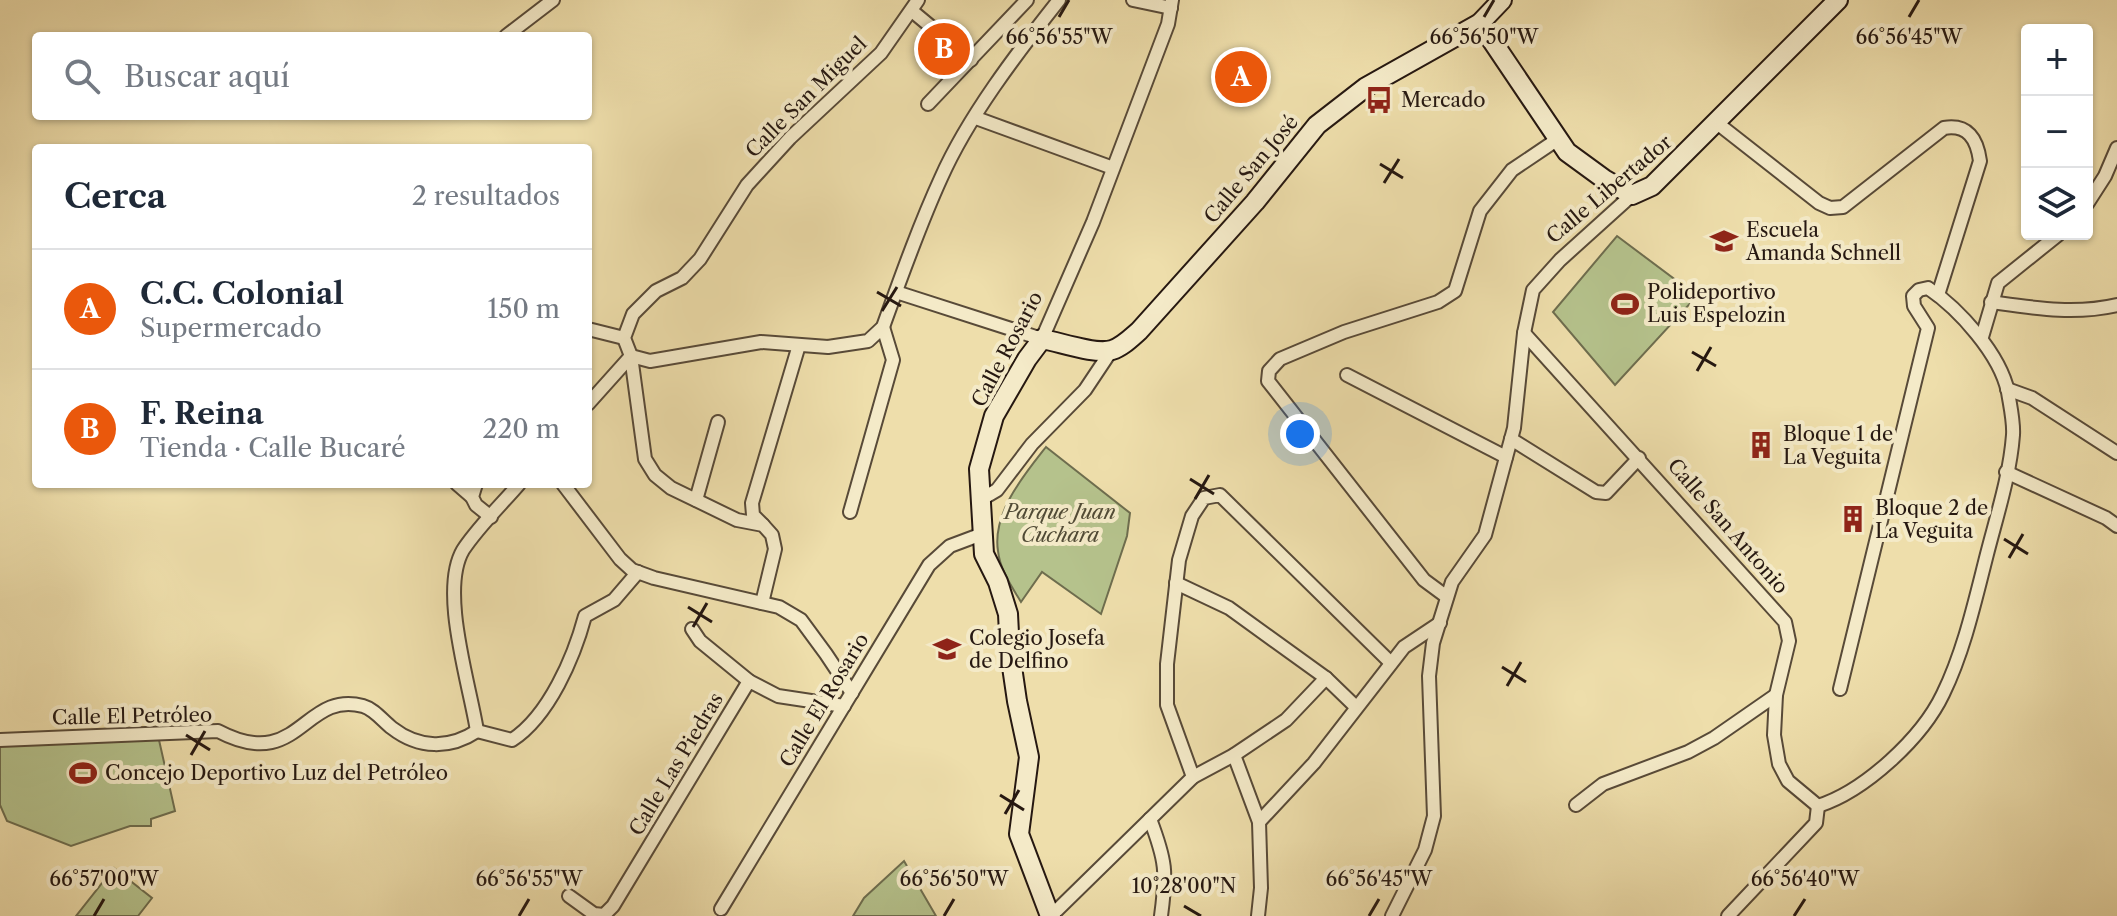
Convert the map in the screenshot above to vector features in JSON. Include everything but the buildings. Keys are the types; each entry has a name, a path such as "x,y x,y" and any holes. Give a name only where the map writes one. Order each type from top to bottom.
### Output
{"street":[{"path":"511,32 553,0"},
{"path":"928,104 1027,0"},
{"path":"631,356 650,361 761,342 828,347 868,341 883,327 941,178 1018,52 1059,0"},
{"path":"1133,0 1171,4"},
{"name":"Calle San José","path":"1111,351 1139,331 1255,202 1317,125 1366,87 1480,23 1502,0"},
{"name":"Calle Libertador","path":"1392,916 1425,850 1434,816 1429,676 1433,643 1452,582 1485,535 1511,439 1524,333 1533,290 1560,260 1632,195 1652,186 1838,0"},
{"name":"Calle Rosario","path":"1050,916 1019,834 1029,757 1014,677 1008,614 998,582 984,554 979,469 994,416 1042,339 1093,222 1168,24 1171,4"},
{"path":"915,5 971,60"},
{"name":"Calle San Miguel","path":"624,338 633,314 656,291 682,278 700,259 747,185 790,138 881,53 915,5"},
{"path":"1480,23 1567,152 1632,195"},
{"path":"976,118 1113,168"},
{"path":"1717,123 1819,203 1830,208 1843,207 1944,128 1955,126 1971,134 1978,144 1980,161 1938,295"},
{"path":"1447,597 1424,580 1268,381 1269,371 1280,359 1344,332 1438,302 1455,291 1480,211 1512,170 1558,139"},
{"path":"2093,195 2117,148"},
{"path":"1982,337 1998,283 2052,240"},
{"path":"1728,916 1816,823 1818,806 1850,791 1871,776 1925,723 1943,694 1968,626 2013,433 2007,389 1982,337 1928,288 1919,290 1913,296 1914,306 1928,328 1840,689"},
{"path":"896,292 1042,339 1096,351 1111,351"},
{"path":"1991,302 2052,311 2093,311 2117,305"},
{"path":"850,512 893,360 883,327"},
{"path":"592,330 624,338 631,356 645,459 655,475 671,488 737,520 763,525"},
{"name":"Calle San Antonio","path":"1524,333 1785,622 1789,641 1776,695 1774,735 1779,764 1788,781 1818,806"},
{"path":"762,603 775,549 772,535 753,515 752,503 799,345"},
{"path":"980,500 997,490 1032,444 1085,390 1111,351"},
{"path":"592,400 631,356"},
{"path":"1347,375 1506,457"},
{"path":"2007,389 2032,398 2117,453"},
{"path":"696,500 718,422"},
{"path":"1511,439 1596,492 1606,493 1612,489 1639,458"},
{"path":"2006,472 2117,526"},
{"path":"516,488 463,550 454,573 458,634 477,731 512,740 524,732 557,688 578,644 585,616 614,600 638,572"},
{"path":"566,488 620,559 638,572 779,607 801,620 852,693"},
{"path":"474,490 476,505 491,517"},
{"path":"1193,777 1167,705 1167,664 1179,560 1192,516 1204,498 1220,495 1391,663"},
{"name":"Calle El Rosario","path":"721,909 929,565 950,546 982,534"},
{"path":"1176,583 1229,608 1326,678 1356,707"},
{"path":"1259,822 1314,763 1404,647 1440,623"},
{"path":"692,629 700,641 749,681"},
{"path":"1050,916 1193,777 1234,755 1286,720 1326,678"},
{"name":"Calle Las Piedras","path":"569,896 594,914 604,915 613,906 749,681 778,696 844,706"},
{"path":"1576,805 1603,784 1688,752 1714,738 1776,695"},
{"name":"Calle El Petróleo","path":"0,740 218,731 241,743 276,743 300,730 318,712 350,705 365,706 393,729 410,739 427,743 460,742 477,731"},
{"path":"1234,755 1259,822 1261,888 1258,916"},
{"path":"1150,819 1164,855 1161,916"}],"green space":[{"name":"Polideportivo Luis Espelozin","path":"1617,236 1697,296 1615,385 1553,312"},
{"name":"Parque Juan Cuchara","path":"1046,447 1130,513 1127,536 1101,614 1042,572 1021,602 1001,565 997,537 1005,509"},
{"name":"Concejo Deportivo Luz del Petróleo","path":"0,739 159,740 175,811 151,819 151,826 130,826 71,846 7,821 0,805"},
{"path":"904,861 936,916 853,916 864,898"},
{"path":"114,868 152,898 138,916 76,916"}],"place":[{"name":"F. Reina","path":"944,49"},
{"name":"C.C. Colonial","path":"1241,77"},
{"name":"Mercado","path":"1379,100"},
{"name":"Escuela Amanda Schnell","path":"1724,241"},
{"name":"Polideportivo Luis Espelozin","path":"1625,304"},
{"name":"Bloque 1 de La Veguita","path":"1761,445"},
{"name":"Bloque 2 de La Veguita","path":"1853,519"},
{"name":"Colegio Josefa de Delfino","path":"947,649"},
{"name":"Concejo Deportivo Luz del Petróleo","path":"83,773"}]}
